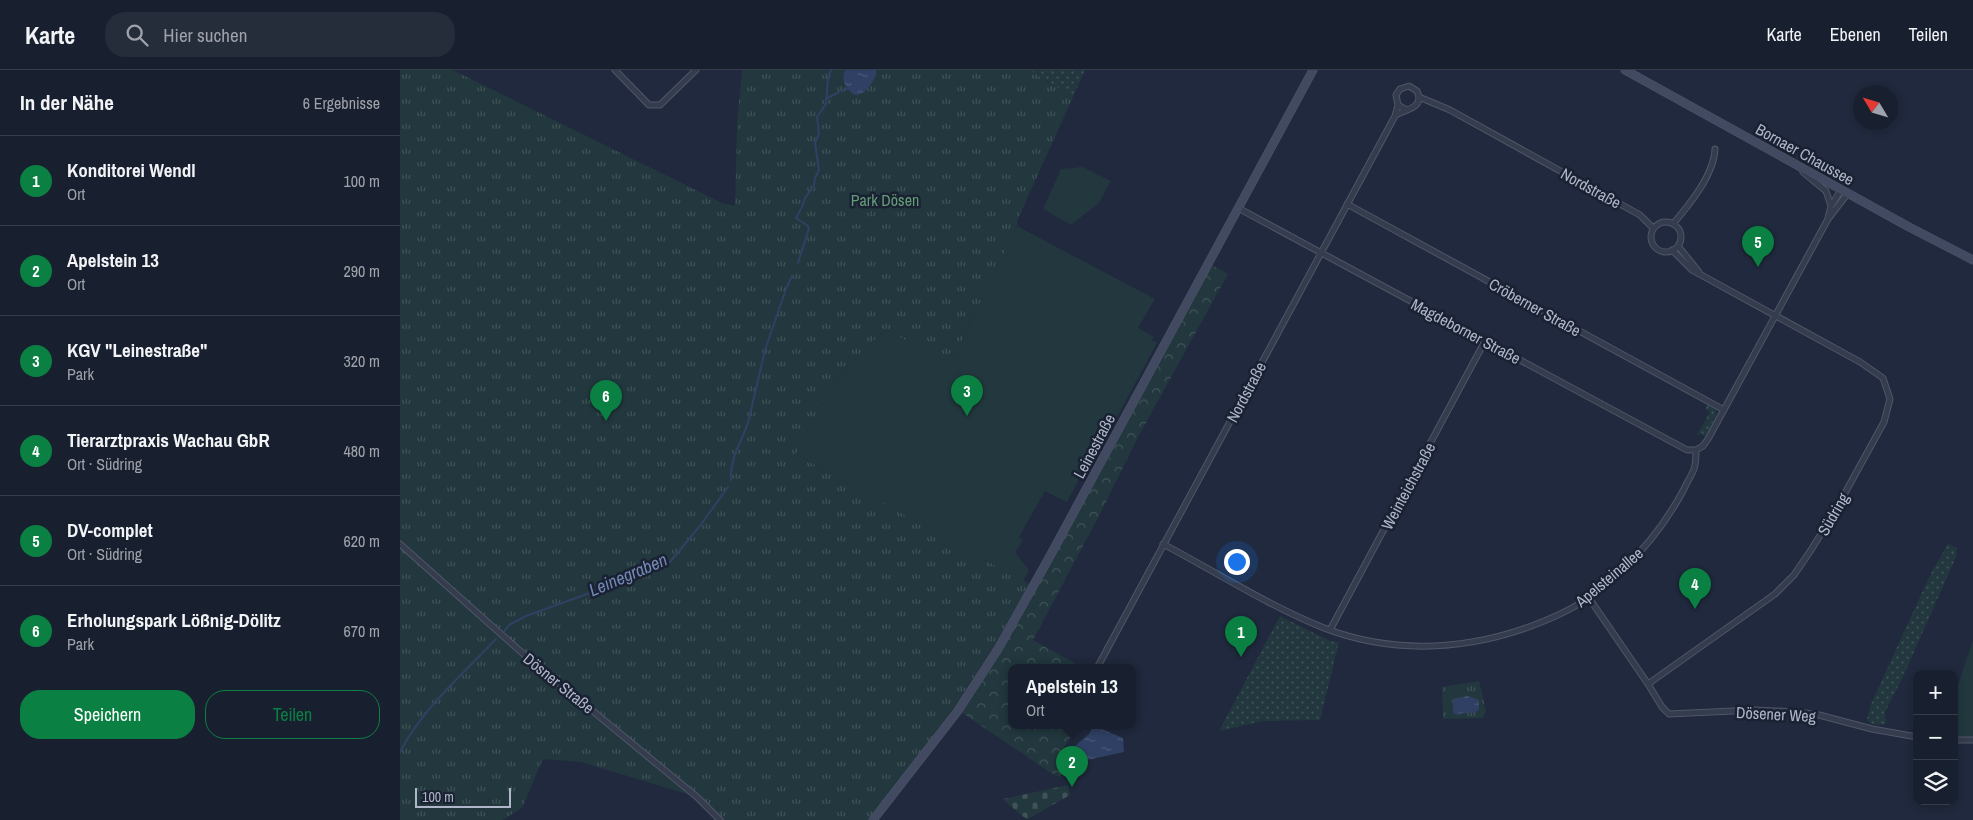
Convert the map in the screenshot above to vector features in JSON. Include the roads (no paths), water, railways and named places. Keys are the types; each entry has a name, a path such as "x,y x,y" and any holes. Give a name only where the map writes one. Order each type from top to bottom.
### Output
{"main road":[{"name":"Leinestraße","path":"874,820 956,712 998,649 1047,563 1313,70"},
{"name":"Bornaer Chaussee","path":"1624,70 1973,260"}],"street":[{"path":"615,70 646,103 655,106 660,105 696,70"},
{"name":"Nordstraße","path":"1099,664 1396,115 1398,105 1396,95 1403,87 1409,86 1414,88 1419,98 1450,110 1640,215 1654,228"},
{"path":"1396,115 1406,109 1415,107 1419,98"},
{"path":"1398,105 1406,109"},
{"path":"1673,224 1691,203 1715,160 1715,150"},
{"path":"1791,162 1823,187 1829,197 1831,206"},
{"name":"Apelsteinallee","path":"1828,219 1831,206 1844,191"},
{"name":"Apelsteinallee","path":"1163,544 1281,608 1330,630 1372,643 1413,647 1442,647 1487,640 1547,620 1588,598 1636,557 1673,509 1694,468 1696,450 1703,446 1708,439 1844,191"},
{"name":"Cröberner Straße","path":"1347,204 1724,410"},
{"name":"Magdeborner Straße","path":"1238,208 1688,450 1696,450"},
{"path":"1663,222 1673,224 1678,227 1681,234 1678,246 1664,252 1656,248 1651,240 1654,228 1663,222"},
{"name":"Südring","path":"1678,246 1703,276"},
{"name":"Südring","path":"1648,684 1760,606 1794,575 1834,513 1884,422 1890,400 1883,378 1860,362 1692,270 1672,250"},
{"name":"Weinteichstraße","path":"1330,630 1485,341"},
{"name":"Dösner Straße","path":"400,544 520,651 703,802 720,820"},
{"path":"1588,598 1648,684"},
{"name":"Dösener Weg","path":"1648,684 1662,707 1669,714 1754,710 1798,712 1913,736"},
{"path":"1958,740 1973,740"}],"water":[{"path":"845,70 876,70 876,75 865,91 855,95 845,84 843,77"},
{"path":"1468,696 1479,700 1479,709 1475,713 1458,715 1453,713 1453,699"},
{"path":"1091,729 1101,729 1123,738 1124,752 1064,765 1066,754 1090,733"}],"waterway":[{"name":"Leinegraben","path":"802,207 805,198 814,185 819,170 815,143 819,134 817,117 826,104 828,78 831,70"},
{"path":"842,91 847,89"},
{"path":"826,99 839,92"},
{"name":"Leinegraben","path":"798,263 809,228 796,218 801,209"},
{"name":"Leinegraben","path":"731,480 734,457 748,423 765,350 792,276"},
{"name":"Leinegraben","path":"504,632 509,625 526,616 637,576 670,562 699,527 728,487"},
{"name":"Leinegraben","path":"400,752 409,736 431,707 496,639"}],"place":[{"name":"DV-complet","path":"1758,267"},
{"name":"KGV \"Leinestraße\"","path":"967,416"},
{"name":"Erholungspark Lößnig-Dölitz","path":"606,421"},
{"name":"Tierarztpraxis Wachau GbR","path":"1695,609"},
{"name":"Konditorei Wendl","path":"1241,657"},
{"name":"Apelstein 13","path":"1072,787"}],"park label":[{"name":"Park Dösen","path":"885,200"}]}
